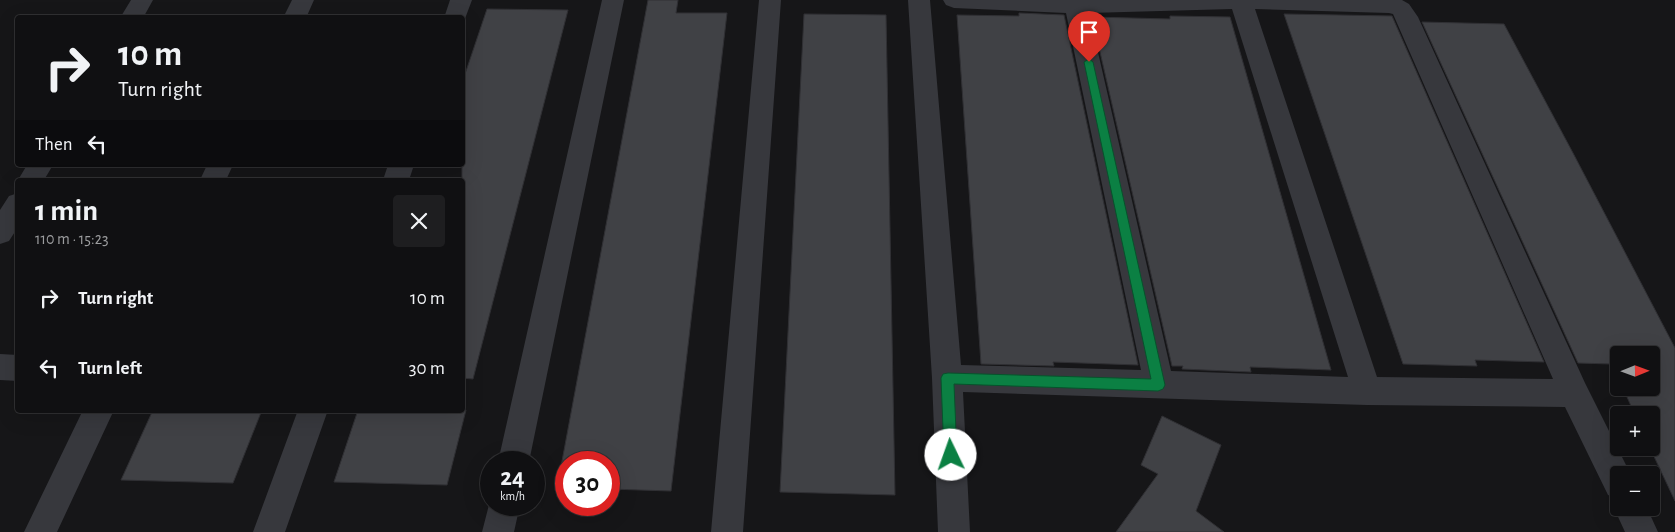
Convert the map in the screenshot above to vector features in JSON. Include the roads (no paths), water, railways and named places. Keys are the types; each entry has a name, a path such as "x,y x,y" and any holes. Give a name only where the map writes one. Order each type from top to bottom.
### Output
{"street":[{"path":"133,15 142,0"},
{"path":"295,15 302,0"},
{"path":"455,15 461,0"},
{"path":"515,451 614,0"},
{"path":"728,532 770,0"},
{"path":"919,0 948,378 954,532"},
{"path":"954,0 1076,6 1165,2 1296,1 1393,5 1401,10 1407,17 1574,393 1610,466"},
{"path":"1241,2 1367,391"},
{"path":"1076,6 1158,385"},
{"path":"32,178 39,167"},
{"path":"0,233 15,209"},
{"path":"0,367 15,368"},
{"path":"948,378 1367,391 1574,393"},
{"path":"40,532 98,413"},
{"path":"269,532 312,413"},
{"path":"498,532 502,516"},
{"path":"1634,516 1642,532"}]}
